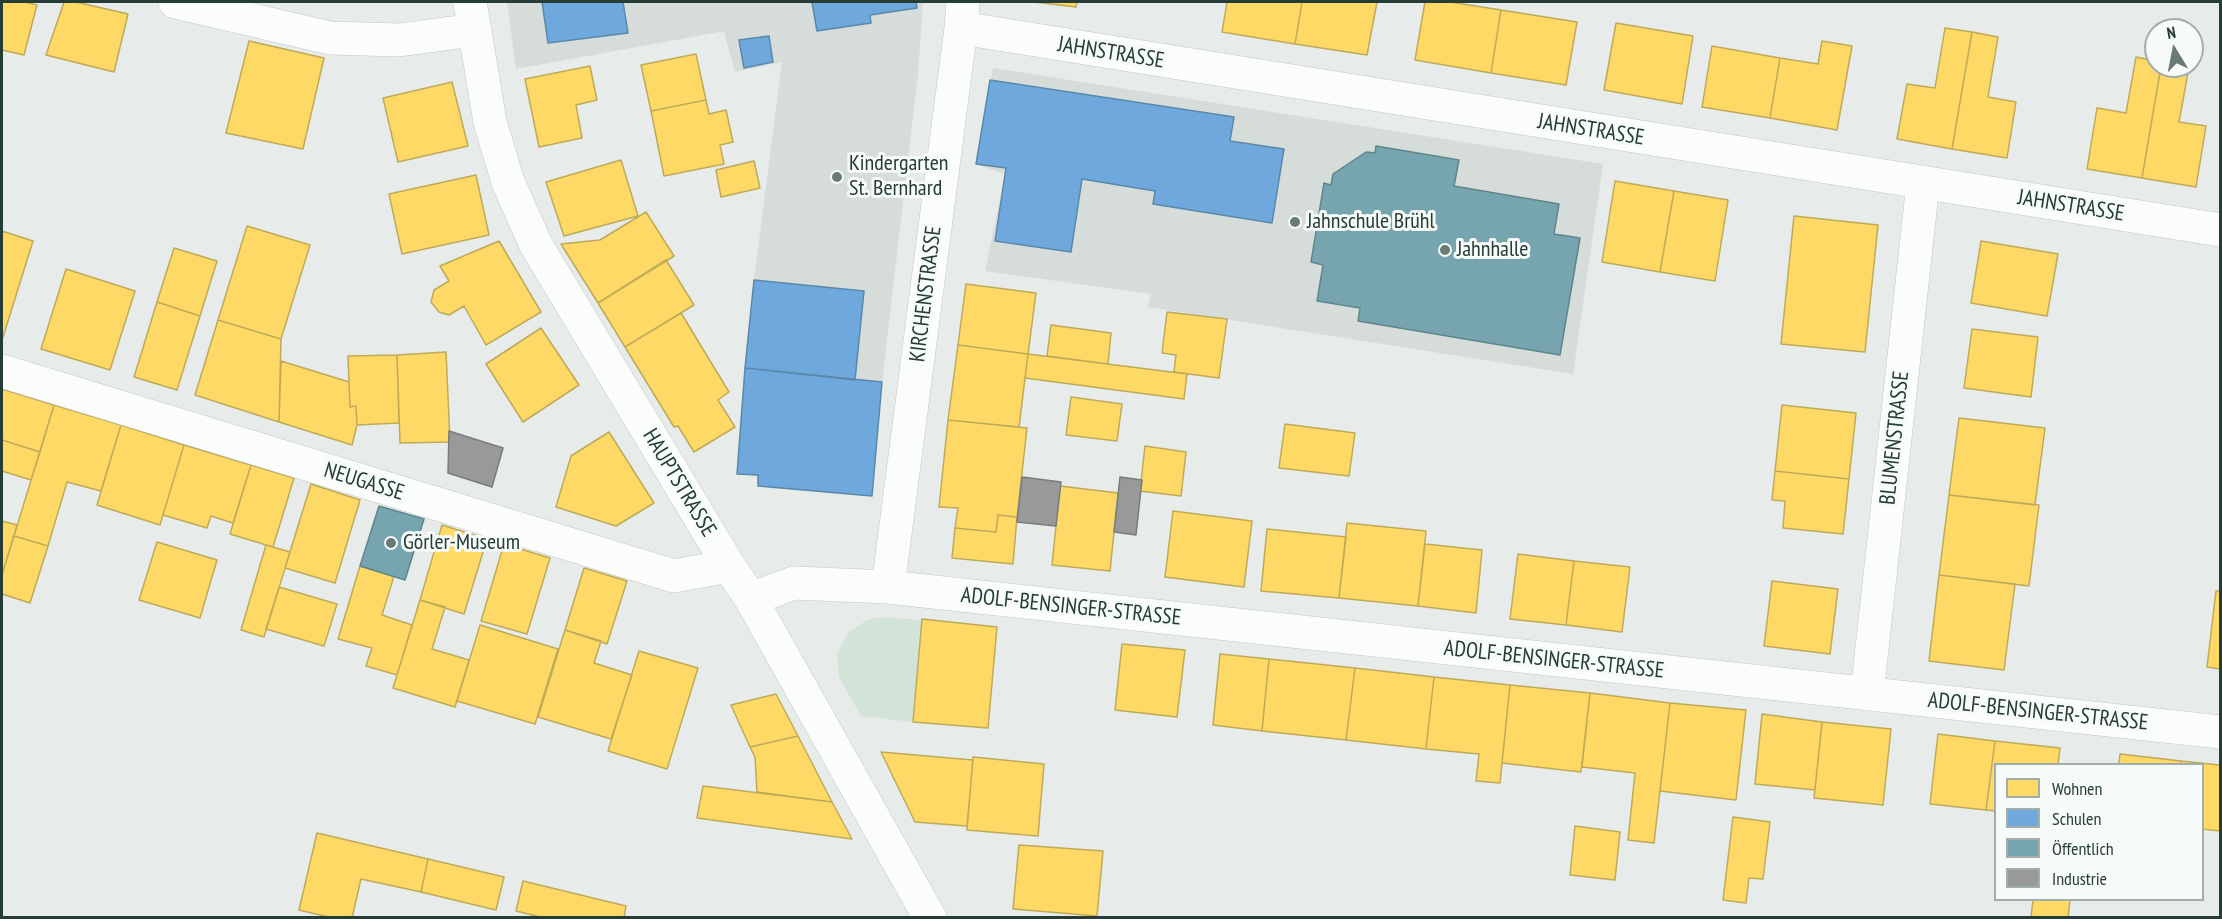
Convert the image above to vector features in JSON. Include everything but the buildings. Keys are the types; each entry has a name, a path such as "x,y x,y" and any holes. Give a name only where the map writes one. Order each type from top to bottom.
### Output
{"street":[{"name":"HAUPTSTRASSE","path":"175,2 330,38 399,40 472,16 490,122 508,182 536,245 729,566 752,599 930,918"},
{"name":"JAHNSTRASSE","path":"962,15 1923,183 2220,230"},
{"name":"KIRCHENSTRASSE","path":"888,587 962,15"},
{"name":"BLUMENSTRASSE","path":"1867,694 1923,183"},
{"name":"NEUGASSE","path":"2,371 674,576 729,566"},
{"path":"752,599 794,583 888,587"},
{"name":"ADOLF-BENSINGER-STRASSE","path":"888,587 2220,732"}],"shaded area":[{"name":"Kindergarten St. Bernhard","path":"507,2 923,2 918,74 882,382 872,496 758,486 758,476 737,474 754,280 782,62 735,72 724,31 516,69"},
{"name":"Jahnschule Brühl","path":"993,68 1603,164 1573,374 1148,307 1151,294 985,271 1005,174 976,164"}],"green space":[{"path":"881,617 922,620 913,722 861,716 839,677 837,654 848,633 867,620"}],"place":[{"name":"Kindergarten St. Bernhard","path":"837,177"},
{"name":"Jahnschule Brühl","path":"1295,222"},
{"name":"Jahnhalle","path":"1445,250"},
{"name":"Görler-Museum","path":"391,543"}]}
